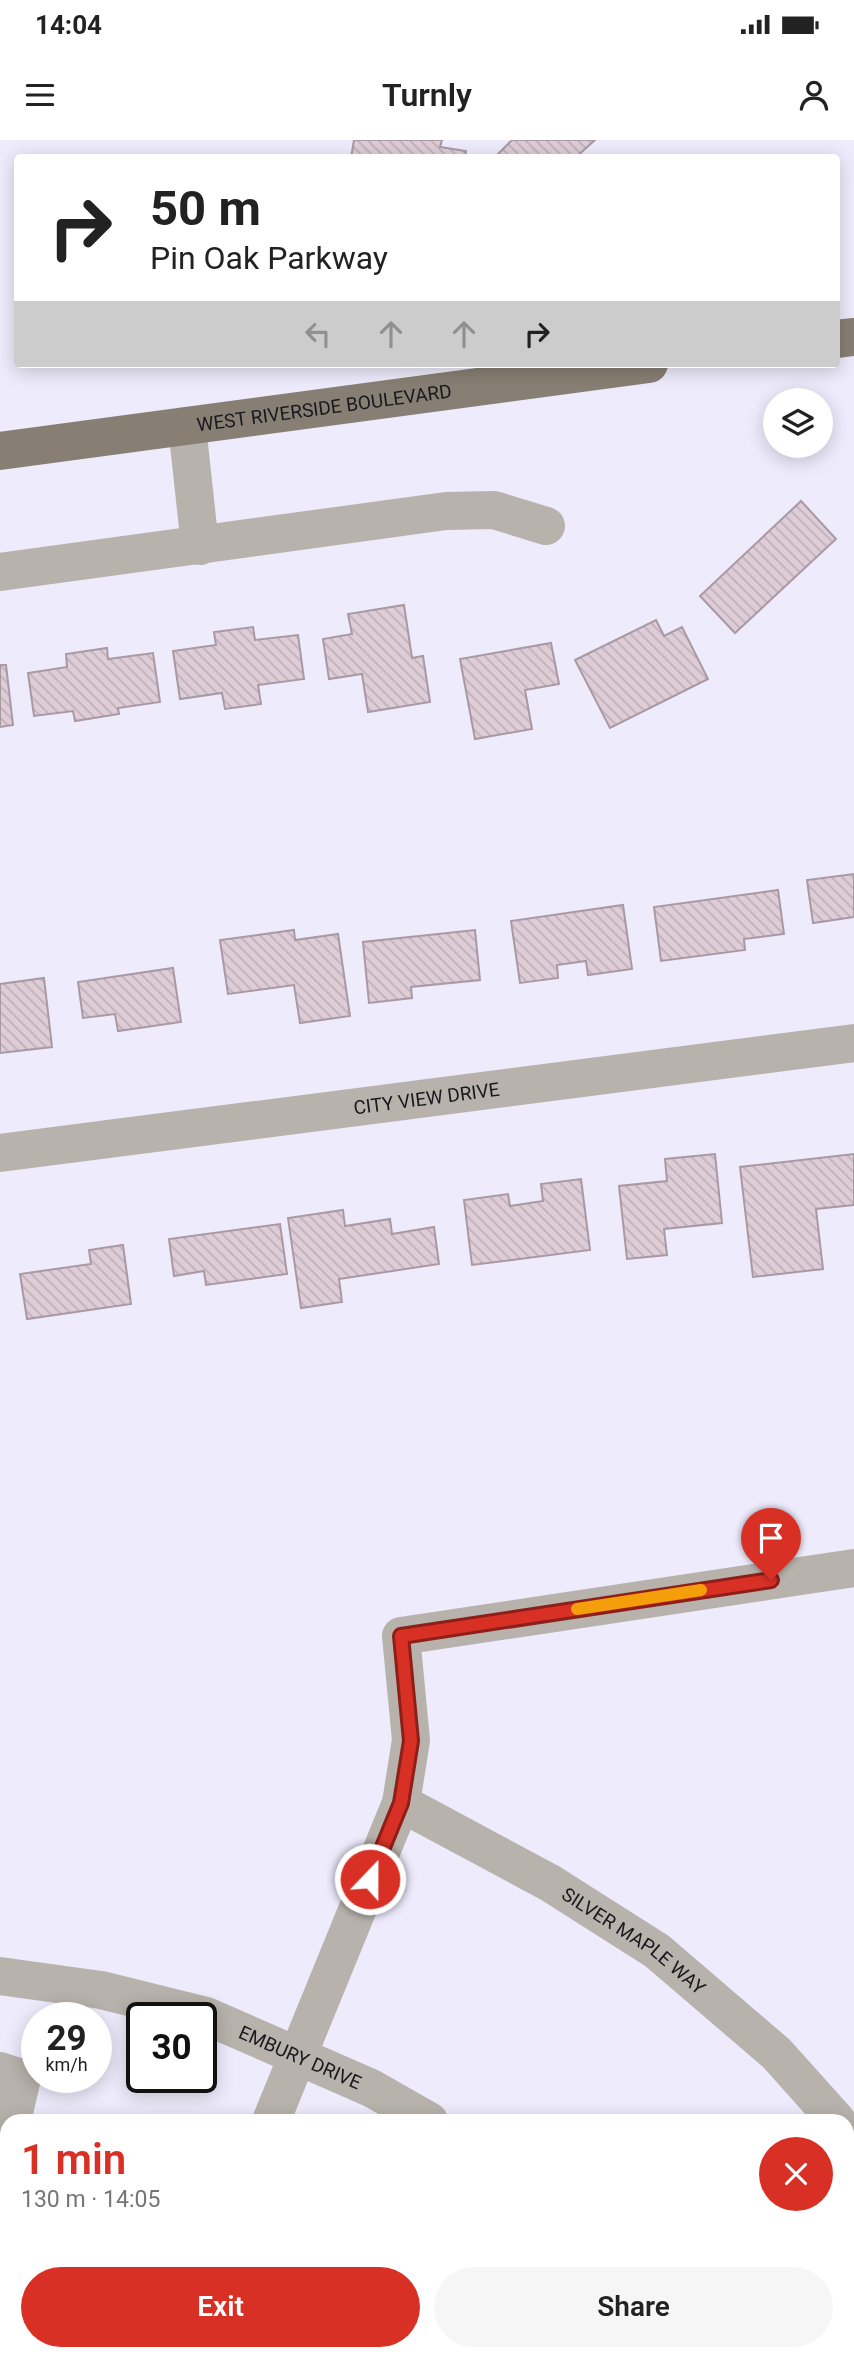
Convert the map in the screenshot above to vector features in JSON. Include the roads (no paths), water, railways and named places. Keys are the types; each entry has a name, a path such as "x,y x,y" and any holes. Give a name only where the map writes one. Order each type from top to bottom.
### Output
{"main road":[{"name":"WEST RIVERSIDE BOULEVARD","path":"0,451 619,368"}],"street":[{"path":"187,426 200,546"},
{"path":"0,572 446,511 494,510 546,526"},
{"name":"CITY VIEW DRIVE","path":"0,1153 854,1043"},
{"path":"274,2114 401,1803 411,1741 401,1636 854,1568"},
{"name":"SILVER MAPLE WAY","path":"401,1803 550,1883 657,1951 776,2053 831,2114"},
{"name":"EMBURY DRIVE","path":"0,1976 102,1990 206,2016 371,2088 417,2114"},
{"path":"0,2071 22,2078 14,2114"}]}
